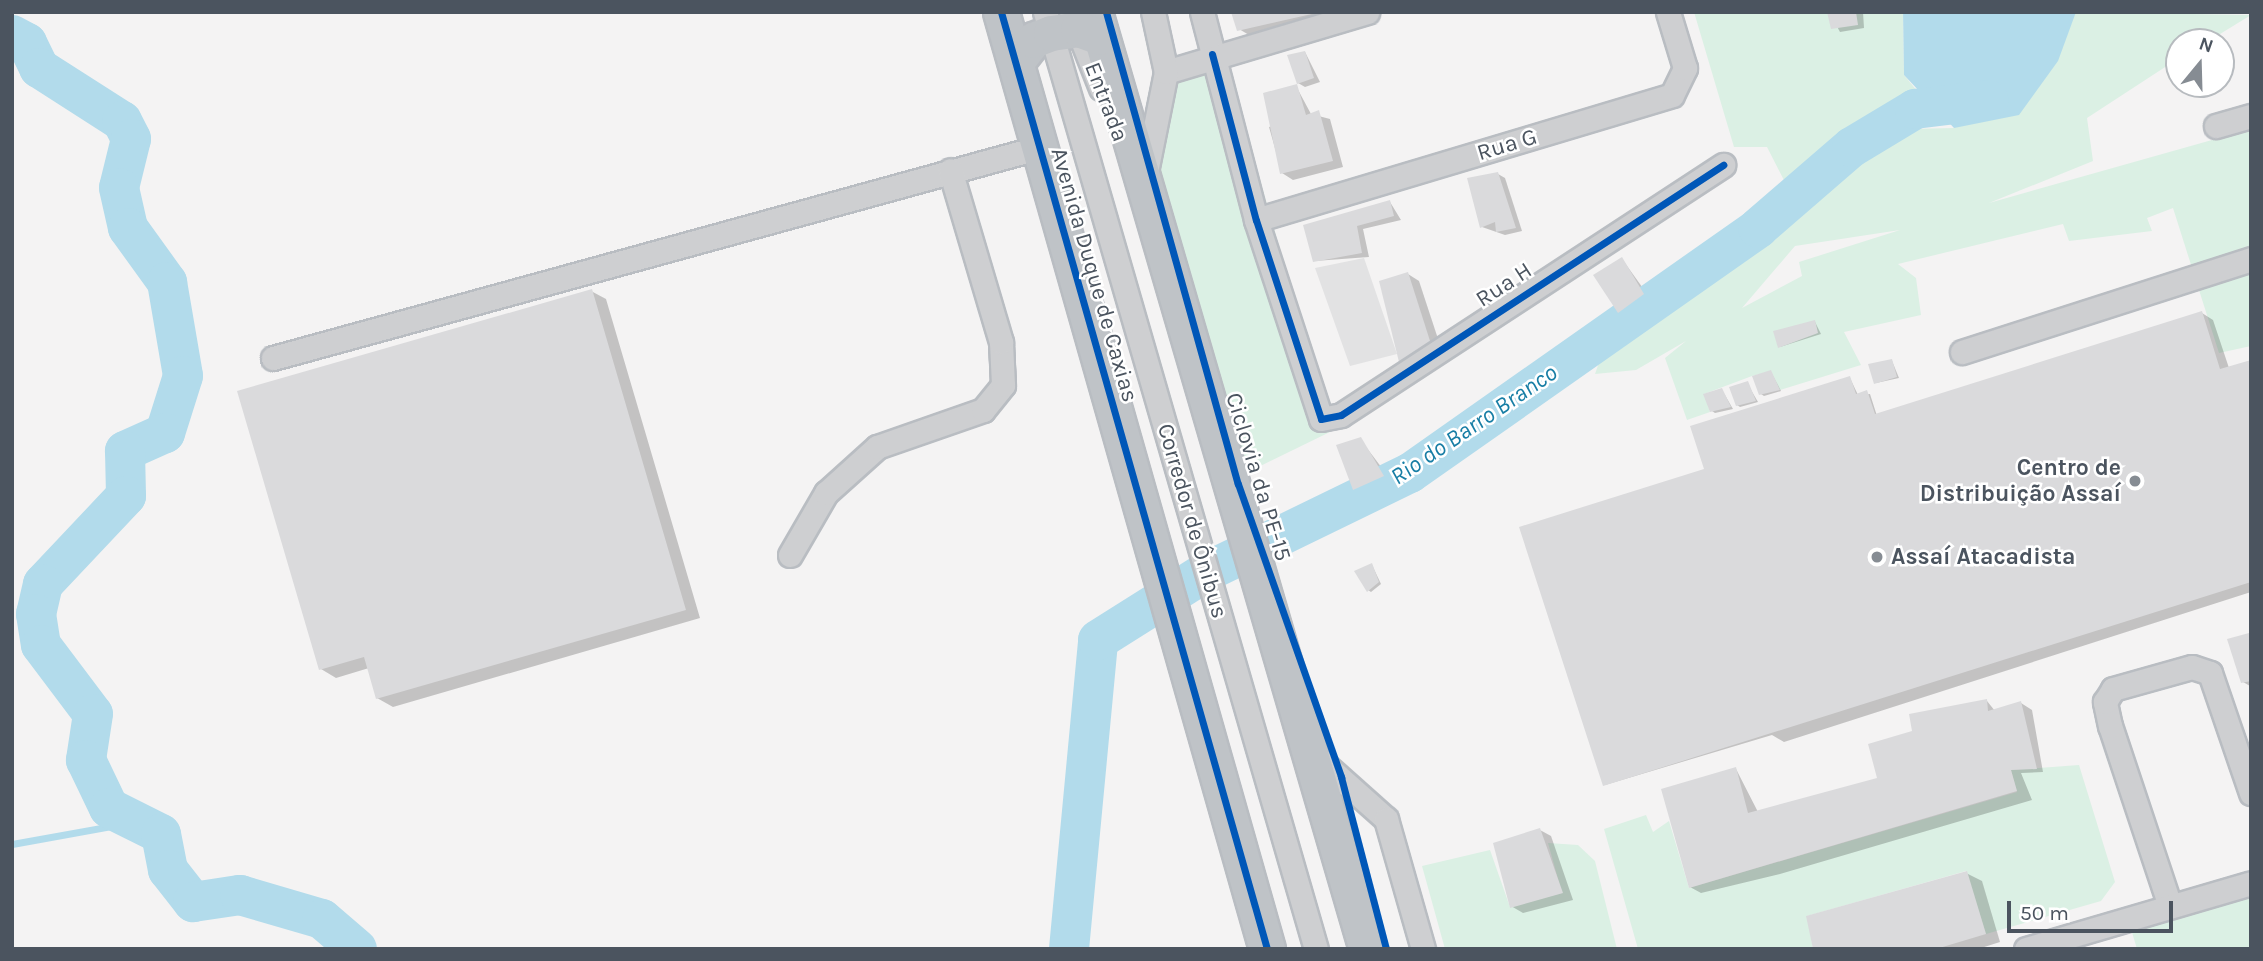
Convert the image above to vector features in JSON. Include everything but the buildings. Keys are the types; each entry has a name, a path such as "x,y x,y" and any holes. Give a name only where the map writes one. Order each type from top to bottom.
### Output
{"highway":[{"name":"Avenida Duque de Caxias","path":"1001,12 1037,148 1267,949"},
{"path":"1016,62 1033,40 1073,23 1142,192 1227,482 1270,609 1367,949"}],"street":[{"path":"1012,12 1016,62"},
{"path":"1142,192 1166,72 1153,12"},
{"path":"1202,12 1256,220"},
{"path":"1166,72 1212,54 1367,12"},
{"name":"Rua G","path":"1256,220 1672,94 1685,68 1668,12"},
{"name":"Corredor de Ônibus","path":"1073,23 1316,949"},
{"path":"2216,126 2251,116"},
{"path":"273,358 1037,148"},
{"name":"Rua H","path":"1256,220 1310,401 1321,419 1341,415 1723,165"},
{"path":"790,555 827,493 877,447 983,410 1003,385 1001,342 950,170"},
{"path":"1962,352 2251,259"},
{"path":"2170,906 2110,726 2105,702 2113,689 2192,667 2210,673 2251,793"},
{"path":"1312,753 1386,819 1423,949"},
{"path":"2026,949 2251,883"}],"shaded area":[{"path":"1364,258 1397,354 1350,366 1315,268"}],"green space":[{"path":"1694,12 1903,12 1904,75 1931,108 1914,109 1788,188 1767,147 1734,147"},
{"path":"2075,12 2251,15 2230,28 2165,28 2165,67 2087,118 2093,161 1989,203 2251,129 2251,346 2219,353 2173,208 2147,218 2152,231 2069,241 2063,224 1898,264 1916,278 1921,315 1844,332 1861,365 1780,390 1771,371 1752,376 1704,394 1710,412 1687,420 1665,358 1686,341 1636,370 1595,374 1604,348 1909,129 1954,128","holes":["1900,230 1799,262 1802,276 1742,308 1795,246"]},
{"path":"1224,54 1332,431 1240,476 1157,184 1169,71"},
{"path":"2079,765 2115,882 2101,901 1986,934 1966,871 1807,916 1813,949 1638,949 1604,829 1646,815 1653,832 1669,821 1689,888 2017,792 2011,770"},
{"path":"1548,843 1578,845 1595,861 1617,949 1445,949 1422,866 1490,850 1510,907 1562,893"},
{"path":"2251,895 2251,949 2137,949 2131,929"}],"water":[{"path":"1903,12 2076,12 2058,61 2019,115 1954,128 1904,75"}],"waterway":[{"name":"Rio do Barro Branco","path":"12,35 27,43 39,68 122,121 131,139 119,188 128,228 167,282 183,376 165,433 125,451 126,496 43,584 36,614 41,645 93,714 86,760 109,808 161,834 168,870 193,902 240,895 322,919 357,949"},
{"name":"Rio do Barro Branco","path":"1069,949 1098,640 1206,572 1410,473 1758,228 1852,147 1915,109 1988,100"},
{"path":"12,844 129,823"}],"cycle path":[{"path":"1001,12 1267,949"},
{"name":"Entrada","path":"1106,12 1238,484 1341,777 1386,949"},
{"path":"1212,54 1256,220 1321,419 1341,415 1723,165"}],"place":[{"name":"Centro de Distribuição Assaí","path":"2135,481"},
{"name":"Assaí Atacadista","path":"1877,557"}]}
